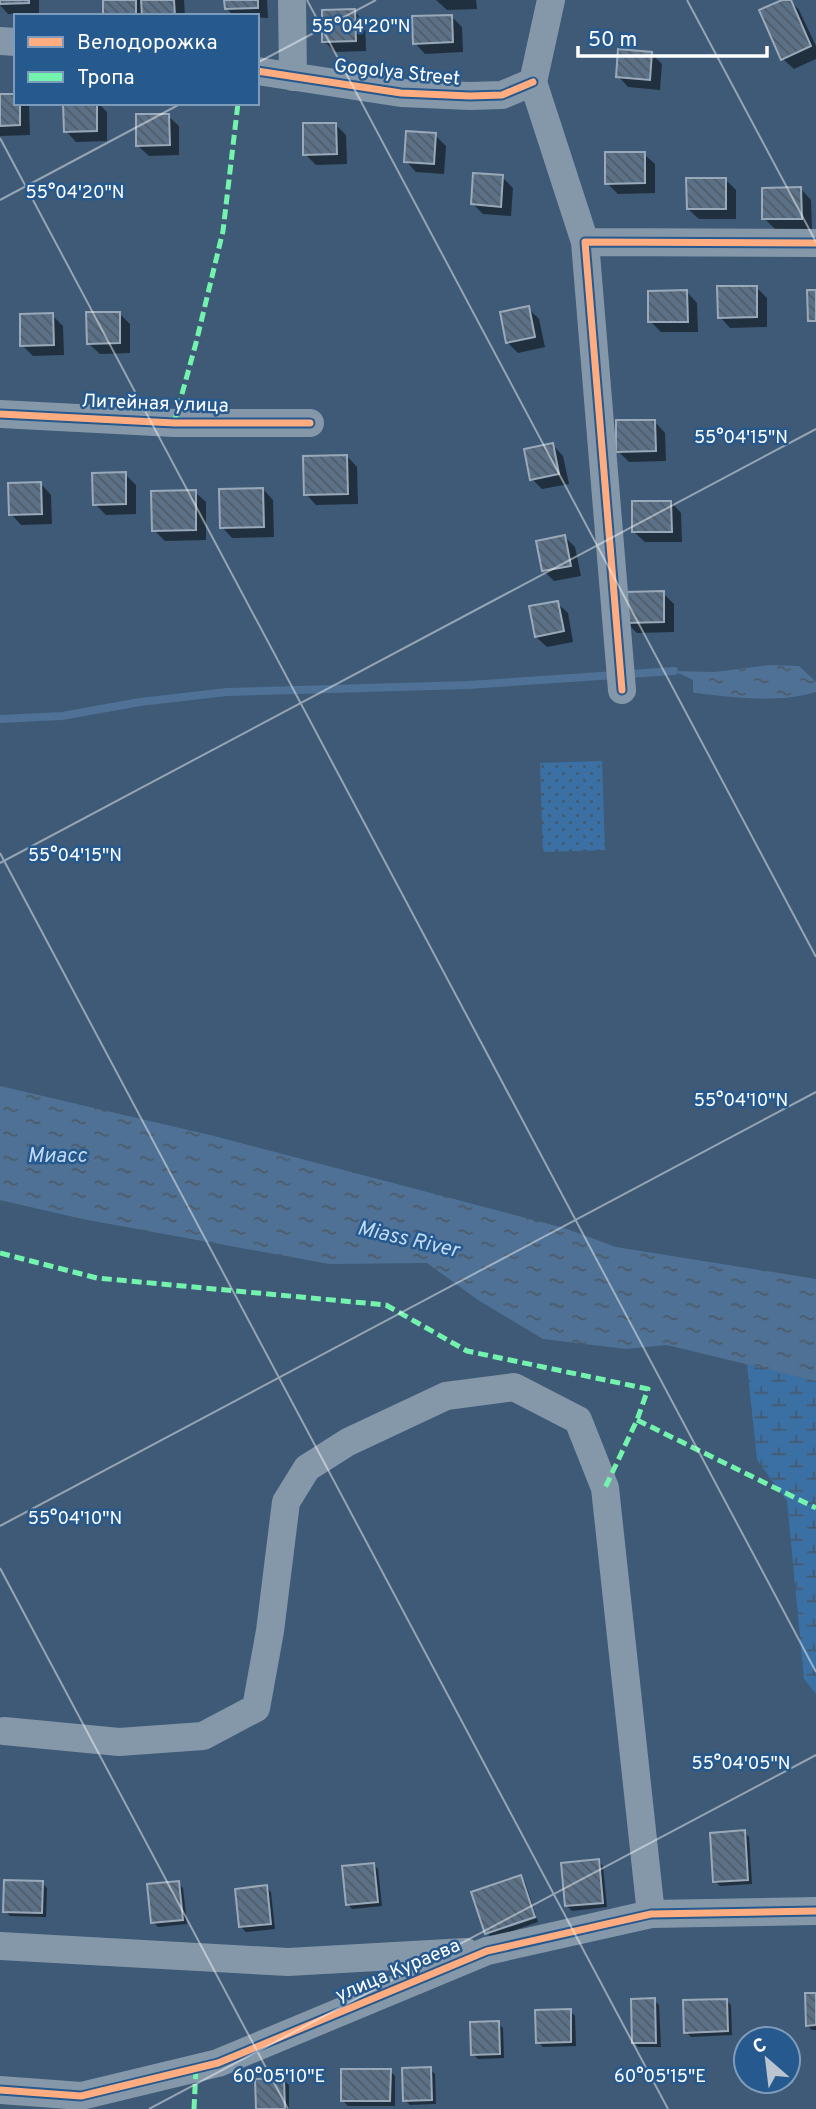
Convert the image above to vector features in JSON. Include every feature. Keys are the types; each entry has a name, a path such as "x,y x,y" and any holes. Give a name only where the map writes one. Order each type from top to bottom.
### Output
{"street":[{"path":"292,0 293,77"},
{"path":"551,0 533,82 585,242 622,690"},
{"name":"Gogolya Street","path":"259,71 401,93 470,96 502,95 533,82"},
{"path":"585,242 816,243"},
{"name":"Литейная улица","path":"0,414 174,423 310,423"},
{"path":"4,1731 119,1742 203,1737 256,1708 270,1631 286,1502 307,1468 348,1443 446,1396 514,1387 578,1420 605,1488 651,1914"},
{"name":"улица Кураева","path":"0,2090 81,2096 218,2063 487,1951 651,1914 816,1911"},
{"path":"0,1946 288,1962 487,1951"}],"green space":[{"path":"602,761 605,850 543,852 540,763"},
{"path":"747,1364 816,1381 816,1694 804,1679 787,1501 757,1460"}],"water":[{"path":"769,665 799,666 816,682 816,692 770,699 693,693 693,680 674,671 714,672"},
{"name":"Миасс","path":"0,1086 214,1136 564,1228 616,1247 816,1279 816,1381 667,1345 626,1349 543,1339 478,1300 427,1263 329,1264 82,1219 0,1200"}],"building":[{"path":"0,0 29,0 29,3 0,4"},
{"path":"103,0 136,0 136,14 103,14"},
{"path":"141,0 174,0 175,14 142,14"},
{"path":"224,0 258,0 258,8 225,9"},
{"path":"782,0 791,0 811,46 781,60 759,10"},
{"path":"355,9 356,41 322,42 322,10"},
{"path":"452,15 453,42 413,44 412,16"},
{"path":"618,49 652,52 650,80 616,77"},
{"path":"0,94 14,94 14,105 20,105 20,125 0,126"},
{"path":"63,105 97,105 97,131 64,132"},
{"path":"136,114 169,114 170,145 136,146"},
{"path":"303,123 336,123 337,154 303,155"},
{"path":"406,131 436,133 434,164 404,162"},
{"path":"605,152 645,152 645,183 605,184"},
{"path":"473,173 503,175 501,207 471,204"},
{"path":"686,178 726,178 726,209 687,209"},
{"path":"801,187 802,219 762,219 762,188"},
{"path":"717,286 757,286 757,317 718,318"},
{"path":"687,290 688,322 648,322 648,291"},
{"path":"807,290 816,290 816,321 808,321"},
{"path":"529,306 535,337 506,343 500,312"},
{"path":"86,312 120,312 120,343 87,344"},
{"path":"53,313 54,345 20,346 20,314"},
{"path":"616,420 655,420 656,451 616,452"},
{"path":"553,443 559,474 530,480 524,449"},
{"path":"347,455 348,494 304,495 303,456"},
{"path":"126,472 126,504 93,505 92,473"},
{"path":"41,482 42,514 9,515 8,483"},
{"path":"263,488 264,527 220,528 219,489"},
{"path":"196,490 196,530 152,531 151,491"},
{"path":"632,501 671,501 672,532 632,532"},
{"path":"565,535 571,566 542,571 536,541"},
{"path":"664,591 664,622 625,623 625,592"},
{"path":"558,601 564,631 535,637 529,606"},
{"path":"745,1830 748,1880 713,1882 710,1833"},
{"path":"599,1859 603,1903 565,1906 561,1863"},
{"path":"374,1863 378,1902 346,1905 342,1866"},
{"path":"521,1875 535,1917 485,1934 471,1892"},
{"path":"4,1880 43,1881 42,1913 3,1912"},
{"path":"179,1881 183,1920 151,1923 147,1884"},
{"path":"267,1885 271,1924 239,1927 235,1889"},
{"path":"805,1993 816,1993 816,2025 806,2026"},
{"path":"655,1998 656,2043 632,2043 631,1999"},
{"path":"727,1999 728,2031 684,2033 683,2000"},
{"path":"571,2009 571,2042 536,2043 535,2010"},
{"path":"499,2021 500,2054 471,2055 470,2022"},
{"path":"431,2067 432,2100 403,2101 402,2068"},
{"path":"341,2069 391,2069 390,2101 341,2101"},
{"path":"284,2078 285,2109 256,2109 255,2079"}],"waterway":[{"path":"0,719 62,716 140,702 227,692 468,685 674,671"}],"marked path":[{"path":"174,423 223,231 238,105"},
{"path":"0,1253 97,1278 386,1305 467,1351 648,1389 637,1420 605,1488"},
{"path":"637,1420 816,1508"},
{"path":"194,2109 196,2068"}],"cycle path":[{"path":"259,71 401,93 470,96 502,95 533,82"},
{"path":"622,690 585,242 816,243"},
{"path":"0,414 174,423 310,423"},
{"path":"0,2090 81,2096 218,2063 487,1951 651,1914 816,1911"}],"water label":[{"name":"Miass River","path":"408,1240"}]}
